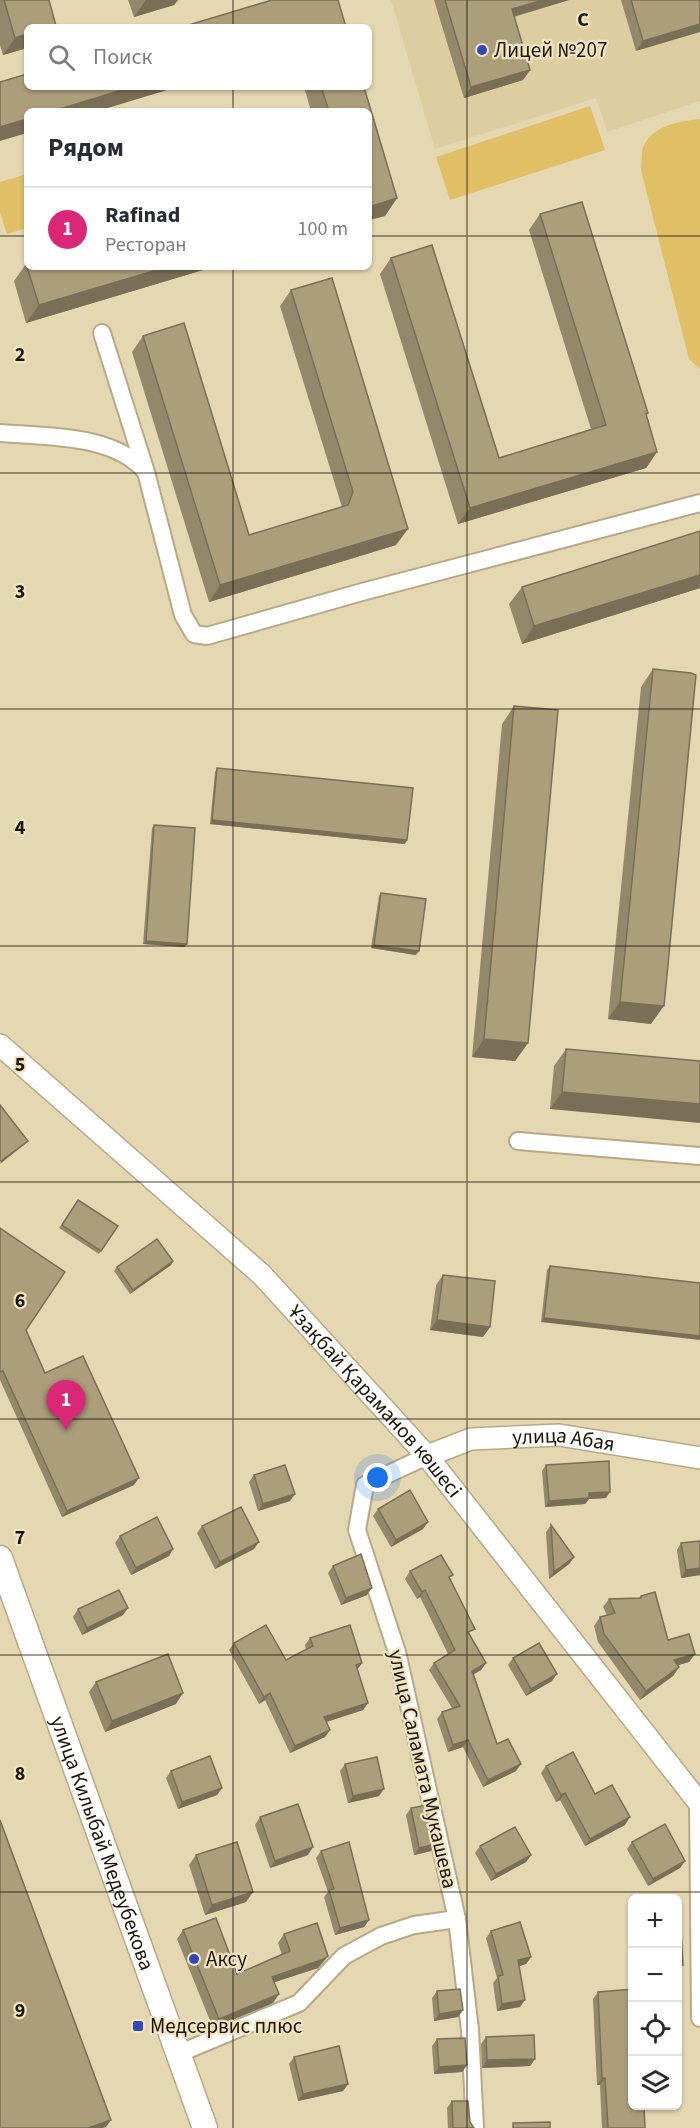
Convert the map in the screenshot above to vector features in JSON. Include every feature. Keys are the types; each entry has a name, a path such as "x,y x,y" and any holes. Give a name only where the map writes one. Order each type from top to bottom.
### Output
{"main road":[{"name":"улица Килыбай Медеубекова","path":"0,1558 205,2128"}],"street":[{"path":"102,333 146,472 183,615 194,634 207,636 362,592 700,503"},
{"path":"0,433 69,440 117,450 136,460 146,472"},
{"name":"Ұзақбай Қараманов көшесі","path":"0,1045 262,1275 427,1456 699,1802"},
{"path":"518,1141 700,1156"},
{"name":"улица Абая","path":"427,1456 471,1439 559,1435 700,1458"},
{"name":"улица Саламата Мукашева","path":"427,1456 365,1485 357,1530 397,1652 457,1919 470,2030 475,2128"},
{"path":"699,1802 700,2018"},
{"path":"178,2054 299,2003 344,1956 381,1936 414,1925 457,1919"}],"shaded area":[{"path":"391,0 700,0 700,101 607,132 596,98 435,149"},
{"path":"590,106 605,150 450,200 436,157"},
{"path":"700,119 700,369 689,359 641,170 643,147 648,138 669,125"},
{"path":"24,175 24,229 7,234 0,212 0,182"}],"building":[{"path":"4,0 49,0 55,24 24,24 24,35 15,38"},
{"path":"272,0 338,0 345,24 192,24"},
{"name":"Лицей №207","path":"445,0 543,0 512,9 530,70 471,87"},
{"name":"Лицей №207","path":"631,0 700,0 700,24 643,41"},
{"path":"24,75 24,90 122,90 63,108 24,108 24,120 0,127 0,82"},
{"path":"322,90 365,90 370,108 328,108"},
{"path":"372,114 397,198 372,206"},
{"path":"582,202 648,413 646,414 657,452 470,508 391,258 432,245 499,458 606,425 540,214"},
{"path":"28,270 157,270 39,305"},
{"path":"332,278 408,529 220,585 143,336 184,323 249,535 348,505 353,492 291,290"},
{"path":"700,531 700,575 534,626 522,587"},
{"path":"653,669 696,675 664,1006 620,1002"},
{"path":"514,706 558,710 528,1043 484,1039"},
{"path":"217,768 413,788 407,840 212,820"},
{"path":"154,825 195,828 187,944 146,941"},
{"path":"381,893 426,899 419,951 374,945"},
{"path":"566,1049 700,1061 700,1104 562,1092"},
{"path":"0,1105 28,1141 1,1161 0,1160"},
{"path":"78,1200 118,1226 101,1251 62,1225"},
{"path":"0,1228 65,1272 26,1330 45,1373 83,1356 139,1478 67,1511 3,1371 0,1372"},
{"path":"157,1239 173,1261 133,1290 117,1267"},
{"path":"550,1266 700,1283 700,1336 544,1318"},
{"path":"443,1275 495,1281 490,1327 437,1320"},
{"path":"609,1461 610,1492 589,1493 589,1498 549,1501 546,1465"},
{"path":"285,1465 295,1494 263,1504 254,1475"},
{"path":"410,1490 428,1522 396,1540 378,1509"},
{"path":"241,1507 259,1542 220,1562 202,1526"},
{"path":"157,1517 173,1549 136,1568 120,1536"},
{"path":"551,1525 574,1557 554,1572"},
{"path":"700,1541 700,1568 686,1570 681,1543"},
{"path":"361,1554 372,1588 346,1598 333,1566"},
{"path":"441,1555 453,1575 449,1577 475,1629 468,1632 486,1663 472,1671 497,1744 508,1739 521,1764 488,1780 468,1740 453,1745 442,1712 460,1706 434,1663 455,1650 425,1590 422,1592 410,1571"},
{"path":"119,1590 128,1608 87,1628 78,1609"},
{"path":"655,1592 668,1640 689,1634 695,1654 674,1660 679,1667 646,1691 604,1634 600,1617 615,1613 609,1599 641,1598 641,1596"},
{"path":"266,1625 286,1660 313,1646 310,1638 350,1625 362,1663 356,1665 368,1703 324,1717 330,1730 295,1746 270,1693 264,1697 234,1643"},
{"path":"539,1643 557,1674 531,1689 513,1658"},
{"path":"168,1654 183,1693 112,1721 96,1682"},
{"path":"573,1752 595,1794 612,1785 630,1817 590,1839 565,1793 561,1795 546,1766"},
{"path":"210,1756 222,1788 182,1802 171,1771"},
{"path":"377,1757 384,1789 353,1796 345,1764"},
{"path":"298,1804 313,1847 275,1861 260,1817"},
{"path":"427,1805 436,1844 419,1848 411,1808"},
{"path":"0,1820 111,2120 88,2128 0,2128"},
{"path":"665,1824 685,1861 653,1879 632,1842"},
{"path":"515,1827 531,1855 496,1874 480,1846"},
{"path":"237,1842 253,1892 212,1905 196,1855"},
{"path":"349,1842 369,1920 340,1928 329,1890 334,1889 321,1851"},
{"path":"216,1918 237,1974 290,1951 284,1934 317,1923 328,1956 272,1977 279,1994 219,2019 183,1930"},
{"path":"520,1922 531,1957 518,1960 525,2000 502,2004 498,1976 503,1975 491,1931"},
{"path":"460,1989 463,2010 439,2014 437,1991"},
{"path":"628,1989 628,2110 644,2110 645,2128 608,2128 605,2078 602,2078 598,1992"},
{"path":"534,2035 535,2059 487,2060 486,2037"},
{"path":"465,2038 467,2065 439,2067 437,2039"},
{"path":"339,2046 348,2084 303,2094 294,2057"},
{"path":"452,2101 468,2101 470,2122 474,2128 453,2128"},
{"path":"550,2122 550,2128 513,2128 513,2123"}],"place":[{"name":"Лицей №207","path":"482,50"},
{"name":"Rafinad","path":"66,1430"},
{"name":"Аксу","path":"194,1959"},
{"name":"Медсервис плюс","path":"138,2026"}]}
